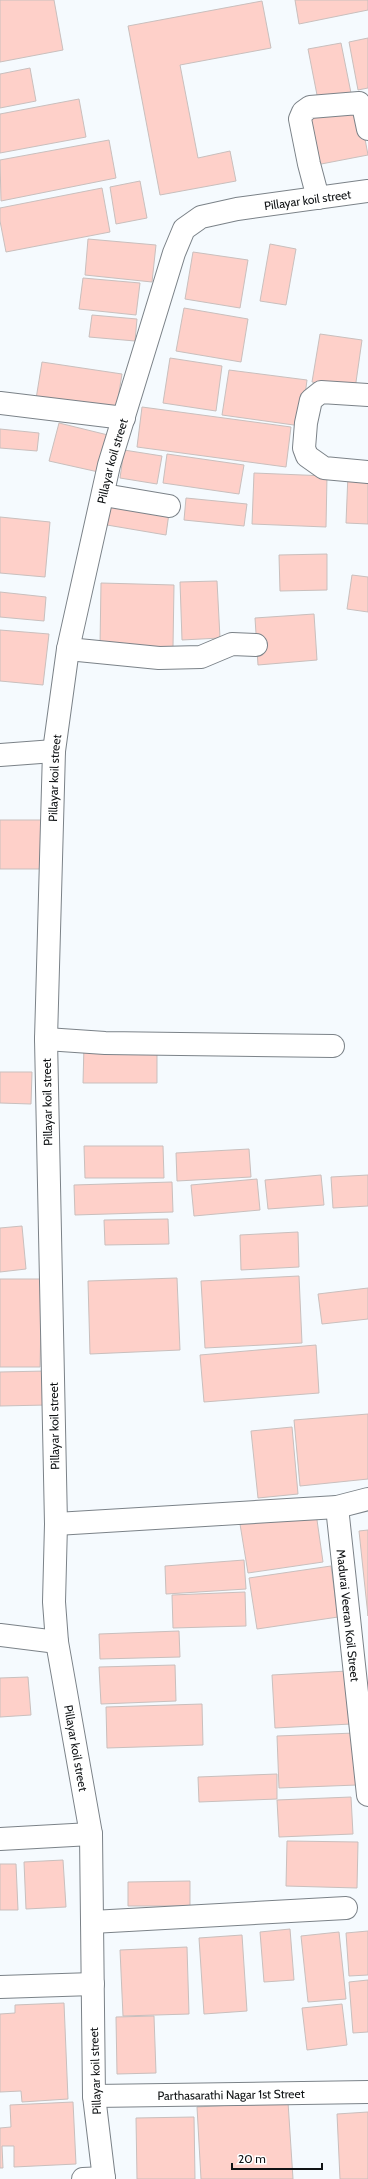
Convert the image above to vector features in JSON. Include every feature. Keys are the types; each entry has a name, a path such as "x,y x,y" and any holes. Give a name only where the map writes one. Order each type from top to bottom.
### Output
{"street":[{"path":"318,198 309,164 300,119 303,112 310,107 359,103 364,110 368,129"},
{"name":"Pillayar koil street","path":"104,2178 94,2096 91,1834 57,1642 54,1602 56,1524 46,1039 54,751 68,649 104,495 109,466 174,253 184,229 201,217 237,209 368,191"},
{"path":"368,395 321,392 311,400 306,423 304,448 307,456 324,468 368,472"},
{"path":"0,403 124,418"},
{"path":"104,495 169,506"},
{"path":"68,649 159,658 201,657 232,644 256,645"},
{"path":"0,755 54,751"},
{"path":"46,1039 105,1043 333,1046"},
{"path":"56,1524 337,1506 368,1499"},
{"name":"Madurai Veeran Koil Street","path":"337,1506 368,1795"},
{"path":"0,1635 57,1642"},
{"path":"0,1839 91,1834"},
{"path":"92,1922 346,1908"},
{"path":"0,1987 93,1984"},
{"name":"Parthasarathi Nagar 1st Street","path":"94,2096 368,2092"},
{"path":"83,2179 104,2178"}],"building":[{"path":"0,0 54,0 63,50 0,62"},
{"path":"295,0 368,0 368,10 299,24"},
{"path":"262,1 271,48 180,65 198,158 230,151 236,181 160,195 128,26"},
{"path":"368,38 368,88 358,90 349,42"},
{"path":"341,43 351,93 318,100 308,49"},
{"path":"30,68 36,101 0,108 0,74"},
{"path":"79,99 86,137 0,153 0,114"},
{"path":"359,107 368,155 316,165 306,117"},
{"path":"109,140 116,178 1,201 0,160"},
{"path":"140,181 147,218 116,224 110,187"},
{"path":"102,188 110,232 6,252 0,221 0,208"},
{"path":"88,239 156,245 152,282 85,275"},
{"path":"270,244 296,249 286,305 260,301"},
{"path":"193,252 248,260 240,308 185,299"},
{"path":"83,278 140,283 136,315 79,309"},
{"path":"184,308 248,319 241,362 176,351"},
{"path":"92,315 137,319 135,341 89,337"},
{"path":"320,334 362,340 355,389 312,382"},
{"path":"170,358 222,366 216,411 163,403"},
{"path":"42,362 122,374 116,411 36,399"},
{"path":"229,370 307,380 301,426 222,415"},
{"path":"142,407 291,427 286,467 137,447"},
{"path":"59,423 112,436 103,473 49,461"},
{"path":"0,429 39,433 37,451 0,448"},
{"path":"124,450 162,456 157,484 120,478"},
{"path":"167,454 244,465 239,494 163,483"},
{"path":"254,473 327,476 326,527 252,524"},
{"path":"348,474 368,475 368,524 346,523"},
{"path":"186,498 247,504 244,526 184,520"},
{"path":"111,503 169,513 166,535 107,525"},
{"path":"0,517 50,522 45,577 0,573"},
{"path":"327,554 327,590 280,591 279,555"},
{"path":"352,575 368,577 368,612 347,609"},
{"path":"217,581 220,638 182,640 180,582"},
{"path":"101,583 174,585 173,647 100,646"},
{"path":"0,592 46,597 44,621 0,617"},
{"path":"314,614 317,660 258,665 255,618"},
{"path":"0,630 49,634 43,685 0,681"},
{"path":"0,820 48,820 48,869 0,869"},
{"path":"84,1045 157,1047 157,1083 83,1083"},
{"path":"0,1072 32,1072 31,1104 0,1103"},
{"path":"84,1146 163,1146 164,1178 85,1178"},
{"path":"249,1149 251,1177 177,1181 176,1153"},
{"path":"321,1175 324,1205 268,1209 265,1180"},
{"path":"368,1175 368,1206 333,1208 331,1177"},
{"path":"257,1179 260,1210 194,1216 191,1185"},
{"path":"172,1182 173,1212 75,1215 74,1185"},
{"path":"168,1219 169,1244 105,1245 104,1220"},
{"path":"22,1226 26,1269 0,1272 0,1228"},
{"path":"298,1232 299,1267 241,1270 240,1235"},
{"path":"299,1276 302,1343 205,1348 201,1281"},
{"path":"177,1278 180,1350 90,1354 88,1281"},
{"path":"0,1279 42,1279 40,1367 0,1367"},
{"path":"368,1288 368,1319 322,1324 318,1294"},
{"path":"316,1345 319,1393 204,1402 200,1355"},
{"path":"46,1371 47,1405 0,1406 0,1372"},
{"path":"368,1414 368,1479 300,1486 294,1420"},
{"path":"292,1427 298,1494 258,1498 251,1431"},
{"path":"316,1513 323,1562 248,1573 240,1524"},
{"path":"368,1530 368,1616 359,1531"},
{"path":"244,1560 246,1589 166,1594 165,1566"},
{"path":"331,1566 338,1617 257,1629 249,1578"},
{"path":"245,1592 246,1626 173,1628 172,1595"},
{"path":"179,1631 180,1657 100,1659 99,1634"},
{"path":"175,1665 176,1701 101,1704 99,1667"},
{"path":"348,1671 351,1724 275,1728 272,1675"},
{"path":"28,1677 31,1715 0,1717 0,1678"},
{"path":"202,1704 203,1745 107,1748 106,1707"},
{"path":"355,1733 357,1785 279,1788 277,1736"},
{"path":"277,1774 277,1799 199,1802 198,1777"},
{"path":"351,1797 353,1834 279,1837 277,1800"},
{"path":"287,1841 358,1842 357,1888 286,1886"},
{"path":"63,1860 66,1907 26,1909 24,1862"},
{"path":"0,1864 16,1864 18,1910 0,1910"},
{"path":"190,1881 190,1906 128,1906 128,1882"},
{"path":"290,1929 294,1980 264,1982 260,1932"},
{"path":"368,1931 368,1975 349,1976 346,1933"},
{"path":"339,1932 346,1999 308,2002 301,1936"},
{"path":"242,1935 247,2011 204,2014 199,1938"},
{"path":"187,1947 189,2014 123,2016 120,1950"},
{"path":"368,1980 368,2032 353,2033 349,1982"},
{"path":"64,2003 68,2099 22,2102 21,2091 0,2092 0,2014 15,2013 15,2005"},
{"path":"342,2004 347,2045 307,2050 302,2008"},
{"path":"154,2016 156,2073 117,2074 116,2017"},
{"path":"73,2102 76,2164 14,2167 14,2146 2,2146 3,2168 0,2168 0,2128 11,2127 10,2105"},
{"path":"288,2102 293,2179 201,2179 197,2107"},
{"path":"368,2112 368,2179 340,2179 337,2114"},
{"path":"194,2117 195,2179 137,2179 136,2118"}]}
